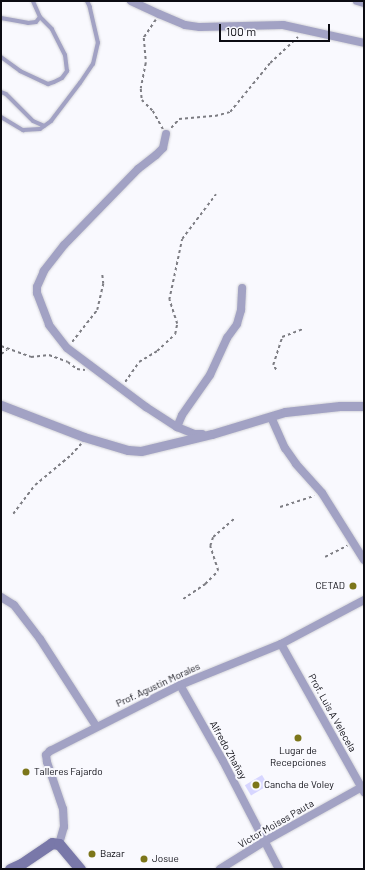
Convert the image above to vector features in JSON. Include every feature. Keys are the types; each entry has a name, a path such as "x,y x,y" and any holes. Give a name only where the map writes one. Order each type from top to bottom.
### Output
{"main road":[{"path":"10,869 21,864 52,843 59,844 80,869"}],"street":[{"path":"131,1 158,14 185,24 200,27 283,25 364,43"},
{"path":"357,1 364,3"},
{"path":"166,134 163,148 95,211 64,245 44,271 39,281 37,293 49,325 67,348 90,366 122,387 146,407 177,427 194,434 212,434"},
{"path":"177,427 182,415 210,375 222,348 237,324 241,310 242,288"},
{"path":"1,405 84,437 128,450 141,451 212,434 284,412 340,406 364,406"},
{"path":"272,416 285,448 296,464 322,493 364,560"},
{"path":"1,597 14,605 40,640 96,726"},
{"name":"Prof. Agustin Morales","path":"59,844 64,827 63,809 56,793 46,755 56,746 180,685 281,644 364,600"},
{"name":"Prof. Luis A Velecela","path":"281,644 363,789"},
{"name":"Alfredo Zhañay","path":"180,685 223,761 279,869"},
{"name":"Victor Moises Pauta","path":"220,869 265,841 363,789"}],"lane":[{"path":"1,57 20,72 48,84 62,78 67,70 65,55 52,29 40,17 33,1"},
{"path":"1,117 23,130 32,130 44,126 51,121 75,90 93,64 98,43 90,7 87,1"},
{"path":"1,18 28,23 36,22 40,17"},
{"path":"1,92 6,94 33,120 44,126"}],"path":[{"path":"158,14 144,38 146,62 141,89 142,100 153,111 166,134 179,118 215,116 230,112 270,63 306,30"},
{"path":"122,387 139,362 156,351 174,334 177,324 169,300 182,240 216,194"},
{"path":"67,348 97,310 103,284 102,274"},
{"path":"276,370 273,365 282,337 303,328"},
{"path":"1,346 31,357 49,355 68,362 77,369 84,371 90,366"},
{"path":"1,354 8,349"},
{"path":"13,514 35,485 79,447 84,437"},
{"path":"280,507 322,493"},
{"path":"183,599 205,584 218,572 210,546 213,537 235,518"},
{"path":"325,557 354,542"}],"shaded area":[{"name":"Cancha de Voley","path":"262,775 268,785 251,796 245,785"}],"place":[{"name":"CETAD","path":"353,586"},
{"name":"Lugar de Recepciones","path":"298,738"},
{"name":"Talleres Fajardo","path":"26,772"},
{"name":"Cancha de Voley","path":"256,785"},
{"name":"Bazar","path":"92,854"},
{"name":"Josue","path":"144,859"}]}
